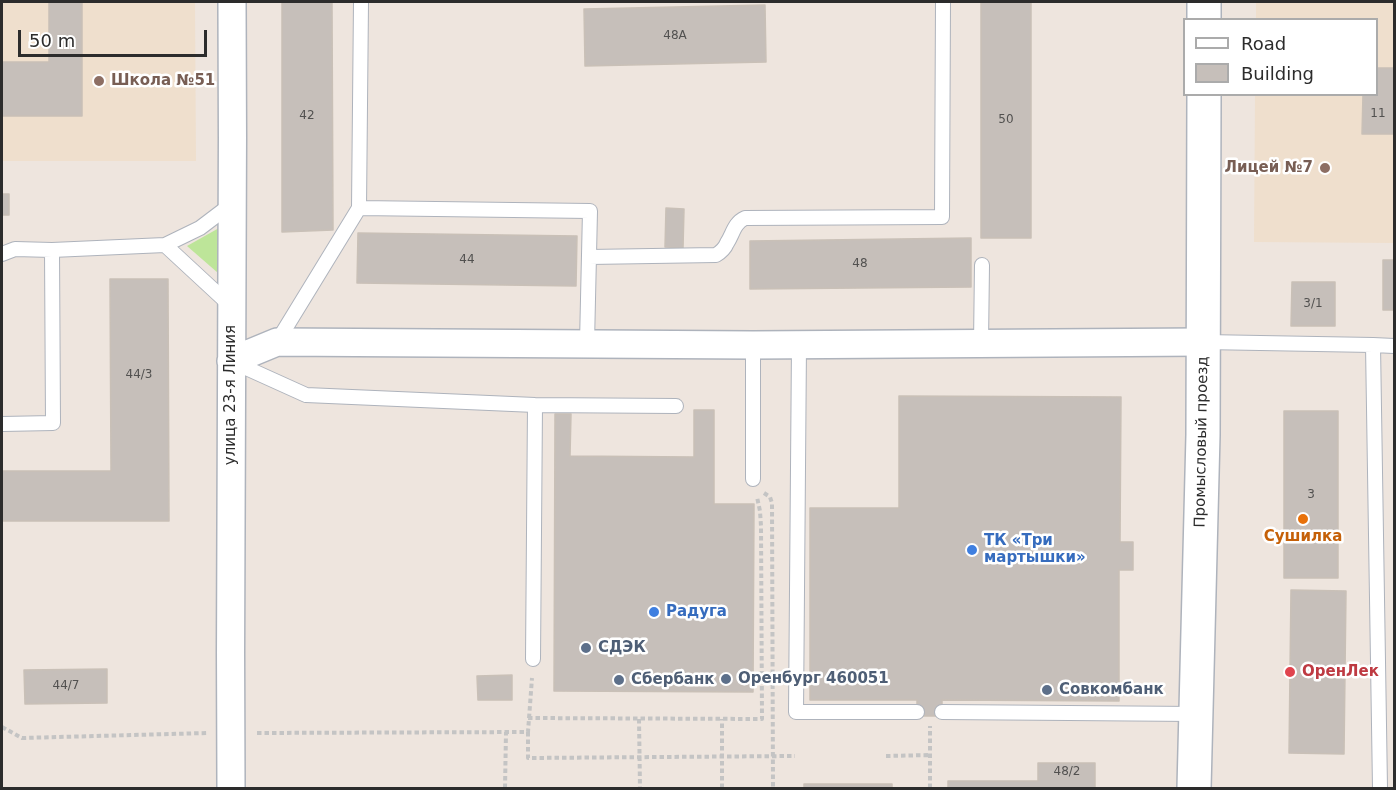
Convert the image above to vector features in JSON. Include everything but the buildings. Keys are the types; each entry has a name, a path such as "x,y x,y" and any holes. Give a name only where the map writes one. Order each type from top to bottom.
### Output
{"street":[{"name":"улица 23-я Линия","path":"231,789 232,2"},
{"path":"1204,2 1204,18"},
{"name":"Промысловый проезд","path":"1194,789 1203,435 1204,96"},
{"path":"231,361 277,342 799,345 1203,342"}],"lane":[{"path":"277,342 359,208 361,2"},
{"path":"588,257 717,255 728,243 740,220 745,218 942,217 943,2"},
{"path":"2,254 15,249 52,250 165,245 200,228 233,203"},
{"path":"359,208 590,211 587,343"},
{"path":"165,245 232,307"},
{"path":"2,424 53,423 52,250"},
{"path":"981,265 981,343"},
{"path":"1203,342 1395,346"},
{"path":"753,345 754,486"},
{"path":"799,345 803,560 796,712 917,712"},
{"path":"1374,345 1380,789"},
{"path":"231,361 306,395 535,405 676,406"},
{"path":"533,659 535,405"},
{"path":"942,712 1110,707 1195,714"}],"path":[{"path":"754,486 766,493 772,503 773,789"},
{"path":"528,718 762,718 760,511"},
{"path":"533,659 528,718 528,758 795,756"},
{"path":"639,718 640,789"},
{"path":"722,718 722,789"},
{"path":"930,724 930,789"},
{"path":"2,727 22,738 231,733 528,732"},
{"path":"505,789 506,732"},
{"path":"886,756 930,755"}],"shaded area":[{"name":"Школа №51","path":"2,2 195,2 196,161 2,161"},
{"name":"Лицей №7","path":"1256,2 1394,2 1394,243 1254,242 1255,96 1378,96 1378,18 1256,18"}],"green space":[{"path":"219,228 218,273 187,246"}],"place":[{"name":"Школа №51","path":"99,81"},
{"name":"Лицей №7","path":"1325,168"},
{"name":"Сушилка","path":"1303,519"},
{"name":"ТК «Три мартышки»","path":"972,550"},
{"name":"Радуга","path":"654,612"},
{"name":"СДЭК","path":"586,648"},
{"name":"ОренЛек","path":"1290,672"},
{"name":"Оренбург 460051","path":"726,679"},
{"name":"Сбербанк","path":"619,680"},
{"name":"Совкомбанк","path":"1047,690"}]}
